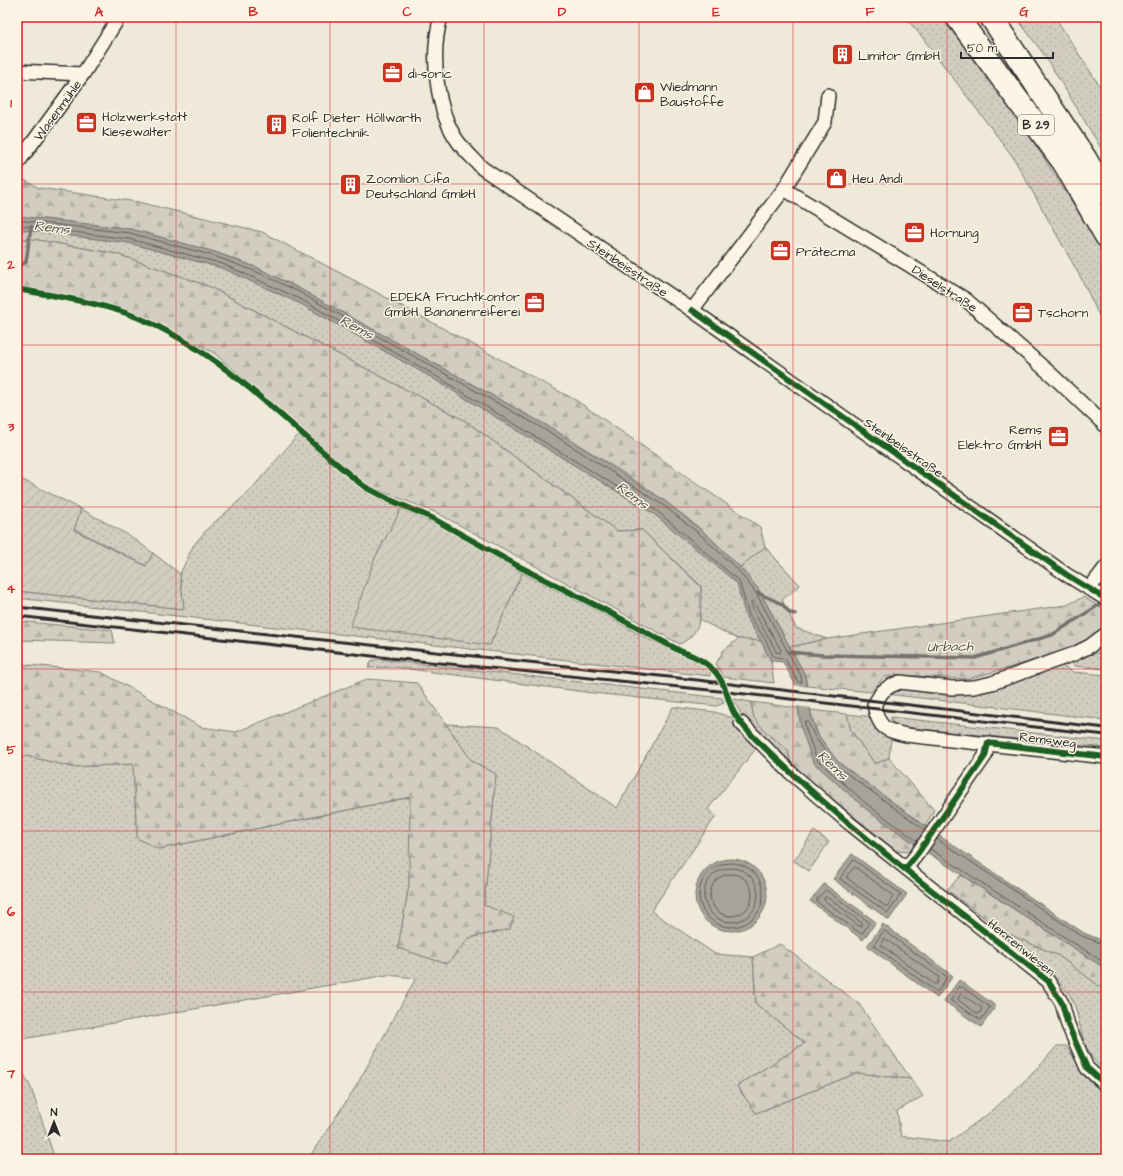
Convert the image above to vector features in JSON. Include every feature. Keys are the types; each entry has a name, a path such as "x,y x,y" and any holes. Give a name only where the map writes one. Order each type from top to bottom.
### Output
{"highway":[{"name":"B 29","path":"957,17 1064,163 1106,236"},
{"name":"B 29","path":"991,17 1085,158 1106,194"}],"street":[{"name":"Wasenmühle","path":"17,164 83,74 119,17"},
{"name":"Steinbeisstraße","path":"440,17 435,52 437,84 447,119 458,142 482,168 692,310 1022,544 1097,593"},
{"name":"Wasenmühle","path":"17,71 83,74"},
{"path":"692,310 784,189 825,122 828,94"},
{"name":"Dieselstraße","path":"784,189 965,299 1053,376 1106,426"},
{"path":"1097,593 1106,567"},
{"name":"Remsweg","path":"1106,634 1090,646 1074,654 992,683 974,687 952,688 900,682 890,686 882,692 874,705 879,721 884,728 891,731 1106,757"},
{"name":"Herrenwiesen","path":"741,723 791,773 906,868 1048,981 1062,1003 1068,1024 1087,1068 1106,1085"},
{"path":"906,868 985,756 988,743"}],"green space":[{"path":"905,17 942,17 1024,127 1095,238 1106,259 1106,330 1081,278 1013,157 922,37"},
{"path":"1016,17 1055,17 1106,96 1106,156 1045,56"},
{"path":"17,176 39,188 138,202 262,232 577,401 760,527 765,547 740,567 705,533 669,504 592,453 553,429 300,289 258,268 215,252 131,229 17,216"},
{"path":"17,229 129,243 222,268 299,303 429,376 654,514 737,583 746,617 761,641 738,639 700,620 701,586 642,530 617,531 464,420 208,286 117,254 32,239 17,239"},
{"path":"17,239 32,239 117,254 208,286 464,420 617,531 642,530 701,587 700,620 694,633 680,644 437,513 368,486 214,353 141,315 96,301 17,285"},
{"path":"298,435 331,464 364,488 401,509 375,558 490,645 522,573 600,612 642,636 696,661 710,670 710,676 17,598 17,591 184,609 180,574 193,546 208,528 248,493"},
{"path":"17,477 81,509 74,530 146,566 153,553 180,574 184,609 17,591"},
{"path":"81,509 130,536 153,553 147,566 74,529"},
{"path":"401,509 442,527 522,573 490,645 350,627 375,558"},
{"path":"765,547 800,585 782,600 796,628 827,639 790,647 759,590 740,567"},
{"path":"1083,597 1104,609 1106,624 1104,630 1076,647 1026,663 967,679 895,675 884,677 871,692 807,686 805,675 790,647 827,639 1067,605"},
{"path":"17,621 112,630 115,643 21,640 19,664 101,672 201,727 236,732 367,679 417,683 472,761 496,774 484,905 514,917 510,929 469,938 447,964 398,948 409,885 410,797 158,849 137,838 133,764 72,767 27,756 17,760"},
{"path":"738,639 761,641 771,661 774,683 724,677 716,664 723,651"},
{"path":"1106,652 1106,669 1075,666 1072,664 1073,659"},
{"path":"377,659 722,698 724,703 716,706 593,693 394,667 368,668 371,661"},
{"path":"1057,663 1073,672 1106,675 1106,720 887,694 898,687 933,692"},
{"path":"733,699 751,702 754,718 766,732 788,751 791,765 747,725"},
{"path":"751,702 798,708 801,728 807,740 866,809 915,844 910,852 896,851 791,765 788,751 766,732 754,718"},
{"path":"673,707 715,712 733,718 758,746 708,809 716,816 651,911 715,954 753,957 756,1004 805,1043 737,1086 756,1113 857,1073 911,1079 923,1096 897,1111 901,1136 949,1142 992,1111 1035,1071 1057,1046 1066,1046 1094,1085 1106,1093 1106,1159 308,1159 355,1088 416,978 387,975 17,1040 17,760 27,756 72,767 133,764 137,838 158,849 411,797 409,885 398,948 447,964 469,938 510,929 484,905 496,774 472,761 446,724 499,727 617,808"},
{"path":"810,710 847,714 851,731 875,764 889,758 934,810 925,826 838,762 818,735"},
{"path":"847,714 874,717 879,729 891,738 889,758 875,764 851,731"},
{"path":"891,717 1106,741 1106,748 901,727 891,721"},
{"path":"814,831 829,842 809,871 794,861"},
{"path":"961,875 1106,969 1106,991 1059,956 1002,931 947,890"},
{"path":"1002,931 1059,956 1106,991 1106,1072 1097,1064 1086,1047 1076,1009 1067,991 1029,956 1001,935"},
{"path":"780,944 859,1004 911,1079 857,1073 756,1113 737,1086 805,1043 756,1004 753,957"},
{"path":"17,1060 31,1088 55,1159 17,1159"}],"water":[{"name":"Rems","path":"17,216 131,229 215,252 258,268 300,289 553,429 665,501 705,533 740,567 759,590 805,675 812,720 818,735 838,762 925,826 1012,885 1084,933 1106,942 1106,969 931,855 866,809 813,762 801,728 795,684 783,662 771,661 746,617 737,583 654,514 429,376 299,303 222,268 129,243 17,229"},
{"path":"852,854 907,894 889,920 833,879"},
{"path":"724,859 738,859 745,861 757,869 765,881 767,895 765,909 757,921 745,929 738,931 724,931 717,929 705,921 697,909 695,902 695,888 697,881 705,869 717,861"},
{"path":"824,884 876,922 863,940 810,901"},
{"path":"883,924 953,976 937,998 867,946"},
{"path":"959,980 996,1006 981,1027 944,1001"}],"pier":[{"path":"793,685 809,687 812,708 796,706"}],"waterway":[{"name":"Rems","path":"17,267 26,262 31,226"},
{"path":"758,593 782,604 790,613 795,614"},
{"name":"Urbach","path":"788,652 823,655 975,658 1052,635 1105,601"}],"railway":[{"path":"17,607 697,680 1106,728"},
{"path":"17,616 390,658 719,691 1106,735"}],"cycle path":[{"path":"17,289 99,305 126,313 160,328 193,346 223,367 365,487 388,499 432,518 518,566 601,608 680,651 704,662 719,676 734,713 748,731 798,779 867,839 1048,981 1062,1003 1068,1025 1087,1068 1106,1085"},
{"path":"692,310 1067,575 1106,599"},
{"path":"906,868 985,756 988,743 1106,757"}],"place":[{"name":"Limitor GmbH","path":"842,55"},
{"name":"di-soric","path":"393,73"},
{"name":"Wiedmann Baustoffe","path":"644,93"},
{"name":"Holzwerkstatt Kiesewalter","path":"87,123"},
{"name":"Rolf Dieter Höllwarth Folientechnik","path":"276,124"},
{"name":"Heu Andi","path":"837,178"},
{"name":"Zoomlion Cifa Deutschland GmbH","path":"350,185"},
{"name":"Hornung","path":"914,232"},
{"name":"Prätecma","path":"780,251"},
{"name":"EDEKA Fruchtkontor GmbH Bananenreiferei","path":"535,303"},
{"name":"Tschorn","path":"1023,312"},
{"name":"Rems Elektro GmbH","path":"1058,436"}]}
